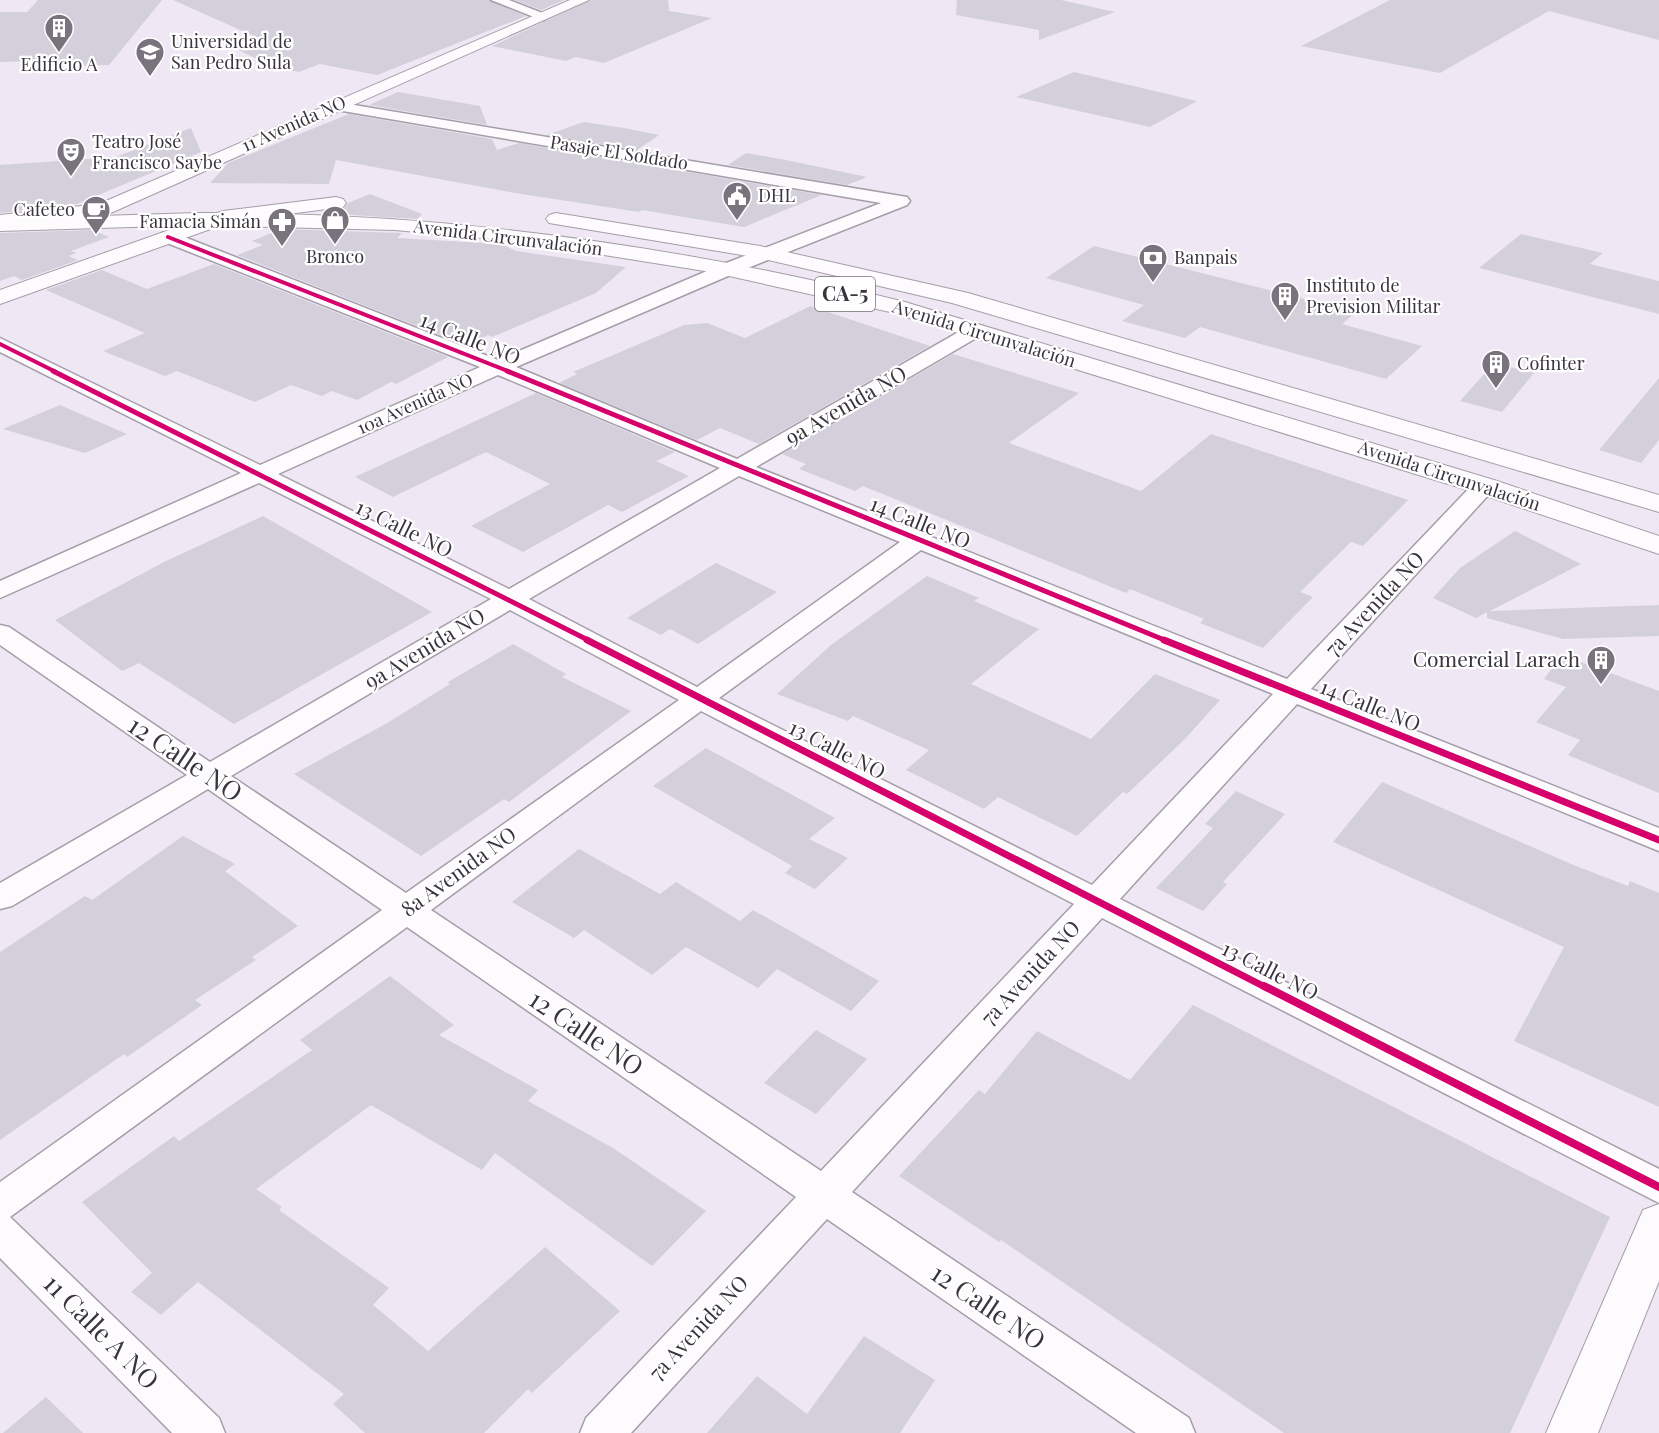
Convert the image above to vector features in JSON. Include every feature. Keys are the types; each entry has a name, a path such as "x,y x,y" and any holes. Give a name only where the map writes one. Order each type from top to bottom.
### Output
{"main road":[{"name":"11 Avenida NO","path":"0,223 87,213 126,200 582,0"},
{"name":"Avenida Circunvalación","path":"0,208 126,200 336,202 483,212"},
{"path":"0,297 215,220 260,209 336,202"},
{"name":"Avenida Circunvalación","path":"540,217 646,231 853,270 960,298 1659,504"},
{"name":"Avenida Circunvalación","path":"0,223 267,220 394,224 551,240 728,269 818,287 976,330 1484,486 1659,545"},
{"path":"0,316 267,220"},
{"path":"976,330 986,326 1005,326 1129,363 1218,375"},
{"path":"1572,1433 1659,1224"}],"street":[{"path":"497,0 544,16"},
{"name":"Pasaje El Soldado","path":"336,106 883,196 901,201"},
{"path":"745,250 883,196"},
{"name":"10a Avenida NO","path":"0,590 498,367 728,269 901,201"},
{"name":"14 Calle NO","path":"168,237 498,367 739,468 1659,840"},
{"name":"9a Avenida NO","path":"0,898 211,777 510,599 976,330"},
{"name":"13 Calle NO","path":"0,344 510,599 699,699 1659,1187"},
{"name":"7a Avenida NO","path":"602,1433 1484,486"},
{"name":"8a Avenida NO","path":"0,1204 919,540"},
{"name":"12 Calle NO","path":"0,633 1173,1433"},
{"name":"11 Calle A NO","path":"0,1231 203,1433"}],"building":[{"path":"38,0 162,0 109,65 37,67 43,61 0,62 0,12 27,12"},
{"path":"173,0 489,0 526,16 377,75 320,64 299,72 274,67 232,47 263,40"},
{"path":"515,0 564,0 541,10"},
{"path":"591,0 668,0 669,11 712,18 604,63 576,57 566,61 492,46"},
{"path":"957,0 1061,0 1115,12 1039,40 1039,30 956,15"},
{"path":"1390,0 1659,0 1659,40 1549,11 1440,73 1301,46"},
{"path":"1074,72 1197,101 1150,127 1016,97"},
{"path":"398,92 480,106 487,125 369,105"},
{"path":"349,114 492,139 497,150 519,143 822,195 744,227 642,210 639,212 515,193 336,160 329,184 210,183 228,163"},
{"path":"584,122 659,135 637,150 546,135"},
{"name":"Teatro José Francisco Saybe","path":"191,128 201,152 77,204 0,213 0,165 116,157"},
{"path":"746,153 867,177 847,185 728,165"},
{"path":"370,194 422,214 417,219 321,213 343,209 348,203"},
{"path":"281,229 402,233 397,238 501,244 516,251 626,267 596,293 492,337 488,335 468,346 237,255 263,245 252,241"},
{"path":"93,230 109,237 71,251 77,253 68,256 78,260 22,280 14,276 0,281 0,233"},
{"path":"1521,234 1603,253 1590,264 1659,281 1659,314 1479,268"},
{"path":"1094,246 1356,312 1342,324 1422,346 1386,379 1200,327 1185,338 1122,321 1144,305 1046,278"},
{"path":"214,264 448,357 396,384 391,382 357,400 332,391 322,396 291,385 255,402 177,371 165,376 103,351 145,333 46,290 102,270 147,289"},
{"path":"810,306 930,346 759,444 720,428 697,440 559,383 577,374 573,372 684,325 707,323 745,338"},
{"path":"953,354 1079,393 1009,443 1141,491 1211,434 1408,500 1363,546 1351,542 1300,592 1313,597 1263,648 1200,623 1204,619 1130,589 1126,593 863,486 855,491 799,469 806,464 782,454"},
{"name":"Cofinter","path":"1494,363 1534,373 1502,412 1460,401"},
{"path":"1659,378 1659,440 1641,463 1599,450"},
{"path":"536,393 675,452 656,461 689,476 622,512 608,505 523,552 471,526 550,484 486,452 393,497 355,477"},
{"path":"60,405 127,434 85,453 3,429"},
{"path":"263,516 432,612 234,724 139,663 122,671 55,620 164,562"},
{"path":"1515,531 1581,564 1490,611 1659,605 1659,636 1563,639 1487,618 1487,612 1476,618 1433,598 1460,568"},
{"path":"716,563 777,592 698,644 670,629 661,635 627,618"},
{"path":"927,576 979,598 974,601 1039,629 971,684 1091,739 1155,674 1220,700 1185,739 1127,794 1123,792 1077,836 998,797 984,809 906,770 929,750 853,716 848,721 777,694 831,645"},
{"path":"513,644 566,674 562,677 631,711 509,802 504,799 421,856 294,774 389,722 450,684 448,682"},
{"path":"1562,655 1659,691 1659,793 1568,755 1580,740 1536,722 1566,687 1544,679"},
{"path":"706,748 835,818 809,839 848,858 815,889 785,873 792,866 653,786"},
{"path":"1382,782 1576,866 1628,886 1630,881 1659,893 1659,1107 1514,1041 1564,947 1333,842"},
{"path":"1236,791 1285,814 1223,882 1227,884 1203,911 1156,888 1213,828 1205,824"},
{"path":"183,836 235,864 225,871 298,926 252,957 256,960 195,1000 202,1005 127,1057 124,1054 0,1140 0,952 85,896 92,900"},
{"path":"579,849 660,894 676,882 740,921 753,910 879,981 851,1011 777,969 758,988 686,947 652,975 584,930 574,938 512,902"},
{"path":"390,976 454,1025 439,1035 538,1090 528,1101 613,1148 706,1211 652,1266 495,1153 482,1170 371,1105 256,1189 282,1207 279,1210 389,1288 373,1305 428,1351 545,1247 620,1311 532,1393 528,1389 484,1433 365,1433 333,1404 344,1394 198,1282 161,1315 131,1292 152,1273 82,1202 174,1136 179,1141 312,1050 300,1040"},
{"path":"1193,1005 1610,1217 1510,1433 1284,1433 1001,1240 999,1242 899,1176 979,1090 985,1094 1037,1031 1130,1080"},
{"path":"816,1030 867,1059 816,1114 764,1083"},
{"path":"864,1336 935,1380 900,1433 707,1433 757,1376 807,1414"},
{"path":"46,1397 83,1433 3,1433"}],"cycle path":[{"path":"168,237 498,367 739,468 1659,840"},
{"path":"0,344 510,599 699,699 1659,1187"}],"place":[{"name":"Edificio A","path":"59,54"},
{"name":"Universidad de San Pedro Sula","path":"150,78"},
{"name":"Teatro José Francisco Saybe","path":"71,178"},
{"name":"DHL","path":"737,222"},
{"name":"Cafeteo","path":"96,236"},
{"name":"Bronco","path":"335,246"},
{"name":"Famacia Simán","path":"282,248"},
{"name":"Banpais","path":"1153,284"},
{"name":"Instituto de Prevision Militar","path":"1285,322"},
{"name":"Cofinter","path":"1496,390"},
{"name":"Comercial Larach","path":"1601,686"}]}
